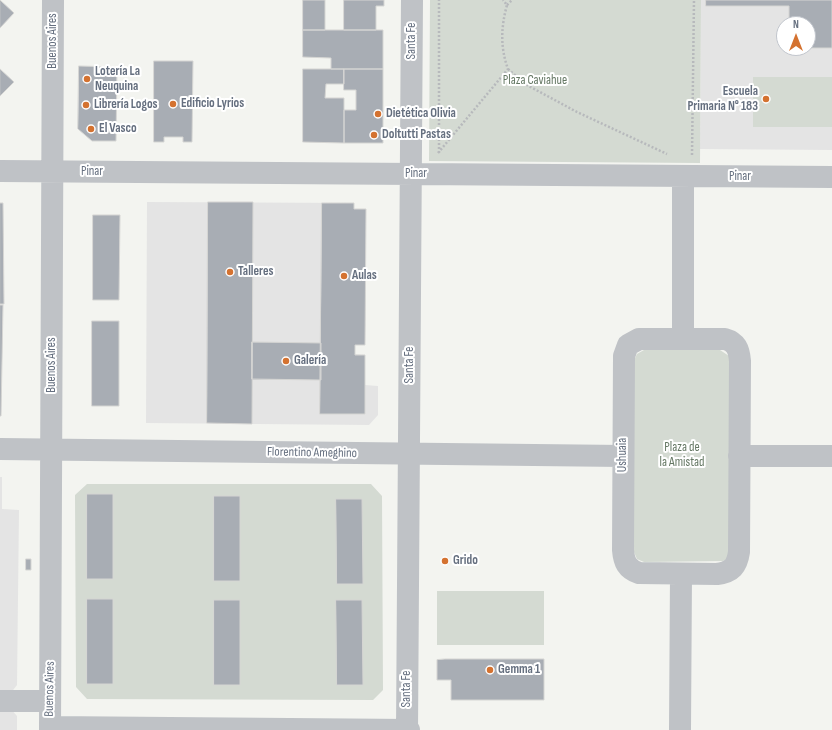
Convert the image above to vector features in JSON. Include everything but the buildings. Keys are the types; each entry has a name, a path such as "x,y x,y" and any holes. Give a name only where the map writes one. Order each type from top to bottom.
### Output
{"street":[{"name":"Buenos Aires","path":"50,729 53,0"},
{"name":"Santa Fe","path":"408,730 412,0"},
{"name":"Pinar","path":"0,171 832,177"},
{"path":"682,338 683,176"},
{"name":"Ushuaia","path":"682,338 725,339 735,344 738,350 740,361 739,552 737,563 734,568 723,573 639,573 630,569 625,561 623,550 625,350 632,341 639,339 682,338"},
{"name":"Florentino Ameghino","path":"0,449 623,456"},
{"path":"739,456 832,456"},
{"path":"680,730 681,574"},
{"path":"0,701 50,701"},
{"path":"50,729 408,730"}],"path":[{"path":"438,153 439,0"},
{"path":"503,0 507,5"},
{"path":"512,0 507,5 501,36 502,48 508,68 525,84 577,112 668,155"},
{"path":"686,155 692,155 694,0"},
{"path":"438,153 508,68"},
{"path":"438,153 446,153"},
{"path":"660,155 674,155"}],"shaded area":[{"name":"Escuela Primaria N° 183","path":"701,0 832,0 832,150 700,149"},
{"path":"147,202 354,203 354,209 366,209 365,345 355,345 355,354 365,355 365,385 378,386 378,415 369,425 146,423"},
{"path":"0,477 2,477 2,509 19,510 17,685 10,694 0,694"},
{"path":"0,708 10,708 17,716 17,730 0,730"}],"green space":[{"name":"Plaza Caviahue","path":"430,0 701,0 700,163 429,161"},
{"path":"753,77 832,77 832,127 753,127"},
{"name":"Plaza de la Amistad","path":"644,350 720,350 729,356 730,548 727,559 723,561 644,562 637,559 634,552 634,360 637,354"},
{"path":"87,484 371,484 382,496 383,690 373,700 87,699 76,687 75,495"},
{"path":"437,591 544,591 544,645 437,645"}],"place":[{"name":"Lotería La Neuquina","path":"87,79"},
{"name":"Escuela Primaria N° 183","path":"766,99"},
{"name":"Edificio Lyrios","path":"173,104"},
{"name":"Librería Logos","path":"86,105"},
{"name":"Dietética Olivia","path":"378,114"},
{"name":"El Vasco","path":"91,129"},
{"name":"Doltutti Pastas","path":"374,135"},
{"name":"Talleres","path":"230,272"},
{"name":"Aulas","path":"344,276"},
{"name":"Galería","path":"286,361"},
{"name":"Grido","path":"445,561"},
{"name":"Gemma 1","path":"490,670"}]}
